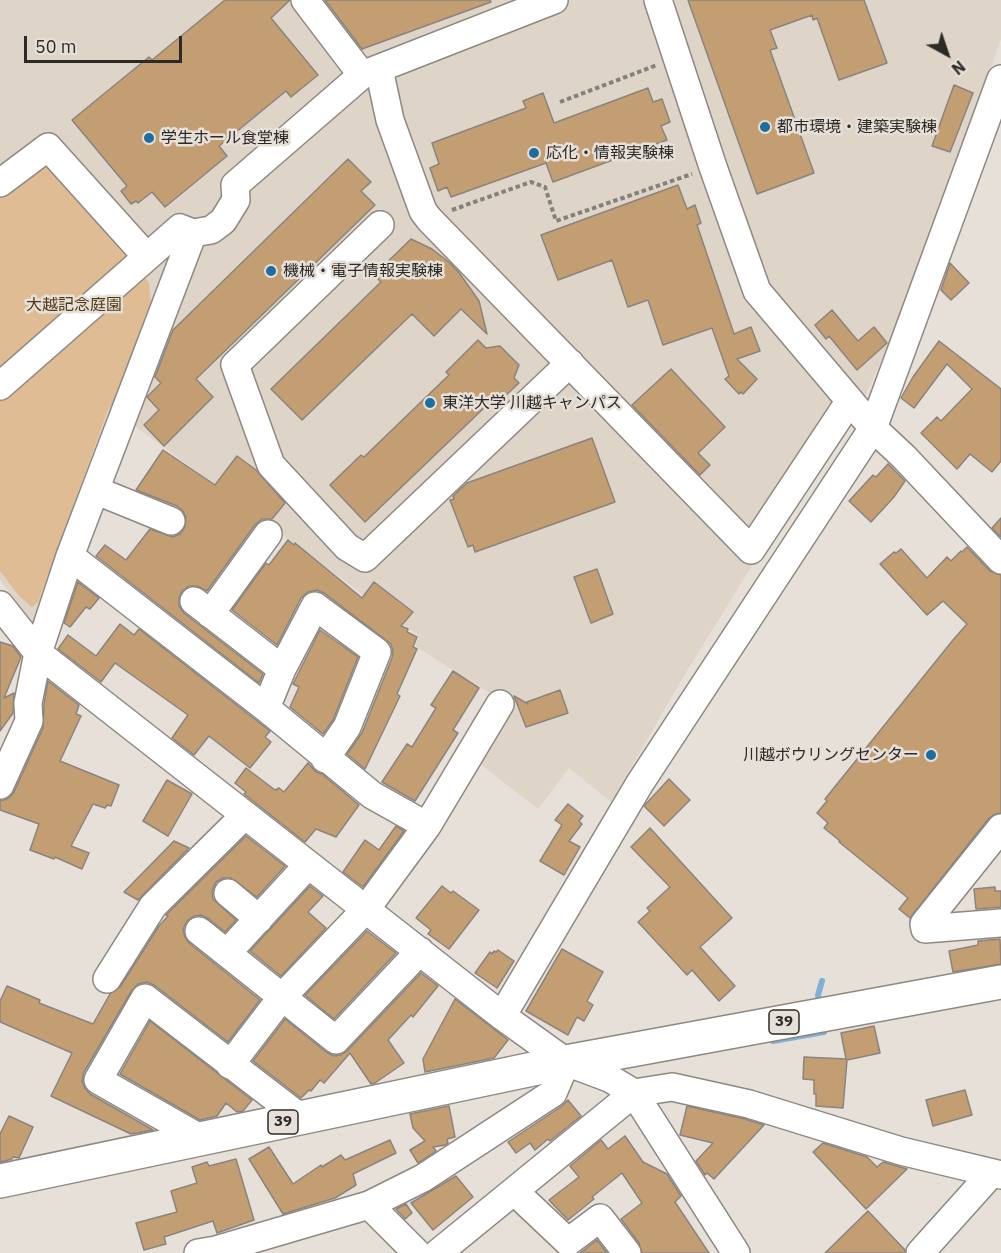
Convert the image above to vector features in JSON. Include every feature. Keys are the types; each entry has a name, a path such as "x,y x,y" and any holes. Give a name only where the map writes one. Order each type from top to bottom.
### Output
{"main road":[{"name":"39","path":"0,1181 566,1062 1001,982"}],"street":[{"path":"305,0 370,72 423,211 429,219 751,550 849,402"},
{"path":"0,386 180,228 193,233 211,230 223,221 237,200 235,185 370,72 554,0"},
{"path":"658,0 757,291 849,402 1001,560"},
{"path":"502,1016 640,783 873,428 1001,79"},
{"path":"0,183 48,147 147,257"},
{"path":"381,225 235,365 271,465 347,547 365,558 570,363"},
{"path":"0,785 29,721 28,703 38,653 70,556 193,233"},
{"path":"95,490 171,521"},
{"path":"268,534 202,608 282,669"},
{"path":"70,556 266,708 325,759 372,795 427,826"},
{"path":"0,606 38,653 502,1016 566,1062 609,1078 634,1093 731,1251"},
{"path":"266,708 282,669 315,606 377,652 347,727 325,759"},
{"path":"230,1065 282,997 366,909 427,826 500,704"},
{"path":"107,980 153,906 244,816"},
{"path":"1001,828 924,924 925,929 1001,923"},
{"path":"227,953 308,865"},
{"path":"228,893 259,919"},
{"path":"199,931 336,1040 420,951"},
{"path":"200,1138 98,1080 145,998 301,1118"},
{"path":"198,1253 216,1250 369,1205 423,1178 553,1093 566,1062"},
{"path":"438,1253 634,1093 672,1087 749,1104 902,1151 996,1175 920,1253"},
{"path":"514,1191 568,1242 600,1218 627,1253"},
{"path":"369,1205 415,1251"}],"path":[{"path":"560,102 678,57"},
{"path":"429,219 531,182 545,187 556,220 713,167"}],"shaded area":[{"name":"東洋大学 川越キャンパス","path":"0,0 1001,0 1001,39 906,308 866,394 743,580 682,679 611,802 569,768 538,809 474,759 507,704 415,646 419,636 115,411 36,621 31,622 0,580"}],"green space":[{"name":"大越記念庭園","path":"36,165 53,165 124,245 149,283 151,305 128,379 108,410 38,602 32,607 19,596 0,571 0,193"}],"building":[{"path":"225,0 290,0 271,18 318,75 291,97 286,91 219,146 227,156 165,207 152,192 138,203 136,201 131,204 121,191 127,186 72,120 149,57 152,60"},
{"path":"325,0 490,0 491,2 362,49"},
{"name":"都市環境・建築実験棟","path":"688,0 864,0 887,63 839,80 817,18 813,20 812,15 770,30 777,48 770,50 814,173 757,194"},
{"path":"954,85 973,93 950,152 932,146"},
{"name":"応化・情報実験棟","path":"648,88 653,102 662,99 670,122 661,126 667,140 553,182 546,163 451,197 447,187 438,191 430,168 439,164 432,143 526,108 523,101 543,93 554,123"},
{"name":"機械・電子情報実験棟","path":"348,159 371,182 361,191 375,205 196,379 213,397 164,446 144,425 159,410 147,397 161,383 155,377 173,330"},
{"path":"678,185 687,209 695,205 701,223 697,225 734,334 751,327 760,351 737,359 757,379 743,394 741,392 739,394 725,379 729,376 712,328 663,345 648,300 628,307 612,260 558,280 541,235"},
{"path":"411,239 432,249 460,274 479,301 487,334 461,309 434,336 412,314 302,420 271,389 381,282 374,275"},
{"path":"950,263 969,283 951,300 941,290"},
{"path":"832,310 858,341 874,327 887,343 857,370 829,336 826,339 815,325"},
{"path":"478,340 486,348 500,346 519,365 514,378 519,383 489,411 485,407 365,522 330,485 361,455 364,457 449,375 446,372"},
{"path":"939,341 1001,389 1001,461 992,472 970,454 957,469 921,433 937,417 941,421 972,389 947,364 914,408 901,398"},
{"path":"671,369 725,427 698,453 710,465 700,475 632,405"},
{"path":"592,438 615,502 475,552 473,545 468,547 450,500 454,499 453,496 467,483"},
{"path":"163,450 215,485 237,456 256,470 285,503 272,519 262,519 255,525 207,591 197,586 189,586 182,591 179,598 179,606 184,613 263,674 259,683 96,556 105,545 126,560 150,529 173,537 180,534 185,527 186,518 177,506 136,490"},
{"path":"888,464 905,481 871,522 849,501 873,475 876,477"},
{"path":"1001,518 1001,537 992,528"},
{"path":"288,540 294,545 295,543 362,598 374,582 413,612 401,626 417,637 413,647 417,649 397,694 400,696 365,769 347,754 362,733 392,658 391,644 317,590 308,592 301,598 277,645 232,610 266,563 269,565"},
{"name":"川越ボウリングセンター","path":"967,547 990,571 1001,575 1001,813 989,818 910,918 899,909 908,898 824,828 828,823 817,813 827,801 825,799 967,624 943,601 927,615 880,564 901,549 927,578 947,557 951,561"},
{"path":"597,569 613,614 591,623 574,577"},
{"path":"78,582 99,598 90,609 86,607 70,627 64,623"},
{"path":"120,624 134,635 139,629 270,731 265,737 271,742 250,768 209,736 194,755 172,738 188,715 115,663 101,682 58,649 68,635 96,656"},
{"path":"320,630 358,657 333,720 323,734 290,707 299,687 293,684"},
{"path":"0,642 13,646 21,657 4,698 14,693 13,713 0,731"},
{"path":"453,671 479,688 453,730 458,733 415,801 382,782 407,744 412,747 436,708 431,705"},
{"path":"48,681 79,705 76,714 81,716 60,761 119,785 111,806 107,805 105,808 93,804 71,846 89,853 82,869 55,857 54,859 30,850 39,824 0,810 0,801 9,798 14,792 43,728"},
{"path":"560,690 568,713 526,727 514,696 528,704 527,702"},
{"path":"308,763 316,772 322,774 359,805 336,837 316,829 305,842 244,794 246,792 235,783 246,768 275,790 279,788 284,792"},
{"path":"669,779 690,800 664,826 644,806"},
{"path":"167,780 192,794 168,836 143,821"},
{"path":"568,804 583,816 579,821 582,824 569,841 580,847 564,875 540,861 562,825 555,820"},
{"path":"396,826 404,831 363,887 343,872 365,840 379,850"},
{"path":"650,828 732,918 700,947 735,986 719,1001 692,970 687,975 638,922 650,911 647,908 670,887 631,847"},
{"path":"246,836 285,866 257,897 231,878 223,878 216,882 212,891 213,899 236,920 225,932 201,915 194,916 187,921 183,929 189,943 260,1000 228,1042 154,985 147,982 138,984 132,990 84,1072 82,1081 90,1094 153,1130 131,1134 51,1096 72,1053 0,1022 0,1001 7,986 40,1000 39,1003 93,1024 110,994 120,987 159,926 168,916 166,915"},
{"path":"174,841 189,848 138,900 124,892"},
{"path":"310,886 323,896 308,912 326,928 281,976 250,951"},
{"path":"442,886 479,910 449,949 428,934 431,930 416,918"},
{"path":"995,887 995,891 1001,891 1001,907 976,909 974,889"},
{"path":"367,931 396,953 334,1019 305,995"},
{"path":"1000,939 1001,964 953,972 949,951 978,945 978,941"},
{"path":"562,949 603,972 587,1001 593,1005 584,1021 577,1017 568,1035 526,1011"},
{"path":"498,950 514,961 497,988 475,973 490,952 492,954"},
{"path":"421,973 438,986 413,1017 411,1015 388,1040 404,1063 375,1083 371,1084 350,1053 324,1083 320,1080 301,1098 253,1061 285,1019 326,1052 334,1056 341,1055"},
{"path":"455,999 508,1040 494,1058 425,1072 423,1059"},
{"path":"150,1021 252,1100 243,1111 237,1112 226,1103 217,1116 200,1120 120,1074"},
{"path":"874,1026 880,1053 847,1060 843,1108 816,1106 814,1080 803,1079 804,1057 846,1059 841,1033"},
{"path":"965,1090 972,1115 933,1126 926,1100"},
{"path":"568,1100 581,1116 535,1150 530,1143 516,1153 508,1142"},
{"path":"449,1106 455,1137 447,1139 448,1143 445,1145 433,1147 436,1151 418,1163 410,1150 425,1141 413,1128 410,1114"},
{"path":"687,1106 764,1125 714,1179 707,1173 705,1175 696,1161 713,1143 680,1135"},
{"path":"9,1116 33,1127 19,1158 13,1157 0,1162 0,1134"},
{"path":"625,1136 643,1162 667,1174 681,1196 675,1202 709,1253 642,1253 639,1243 621,1219 642,1203 622,1173 568,1220 549,1200 579,1177 570,1166 601,1140 608,1149"},
{"path":"390,1140 396,1153 353,1174 356,1185 335,1198 283,1214 249,1159 269,1147 293,1184 341,1155 345,1160"},
{"path":"823,1143 867,1157 877,1167 883,1162 907,1169 866,1209 813,1152"},
{"path":"236,1159 254,1220 217,1233 213,1221 164,1237 166,1244 144,1250 136,1223 177,1212 171,1191 197,1183 192,1167 207,1162 209,1166"},
{"path":"456,1176 473,1197 433,1230 411,1203"},
{"path":"406,1204 412,1213 405,1219 396,1209"},
{"path":"868,1211 905,1250 905,1253 825,1253"},
{"path":"597,1240 607,1253 580,1253"}],"waterway":[{"path":"820,1006 818,995 822,981"},
{"path":"773,1041 824,1032 823,1025"}],"place":[{"name":"都市環境・建築実験棟","path":"765,127"},
{"name":"学生ホール食堂棟","path":"149,138"},
{"name":"応化・情報実験棟","path":"534,153"},
{"name":"機械・電子情報実験棟","path":"271,271"},
{"name":"東洋大学 川越キャンパス","path":"430,403"},
{"name":"川越ボウリングセンター","path":"931,755"}]}
